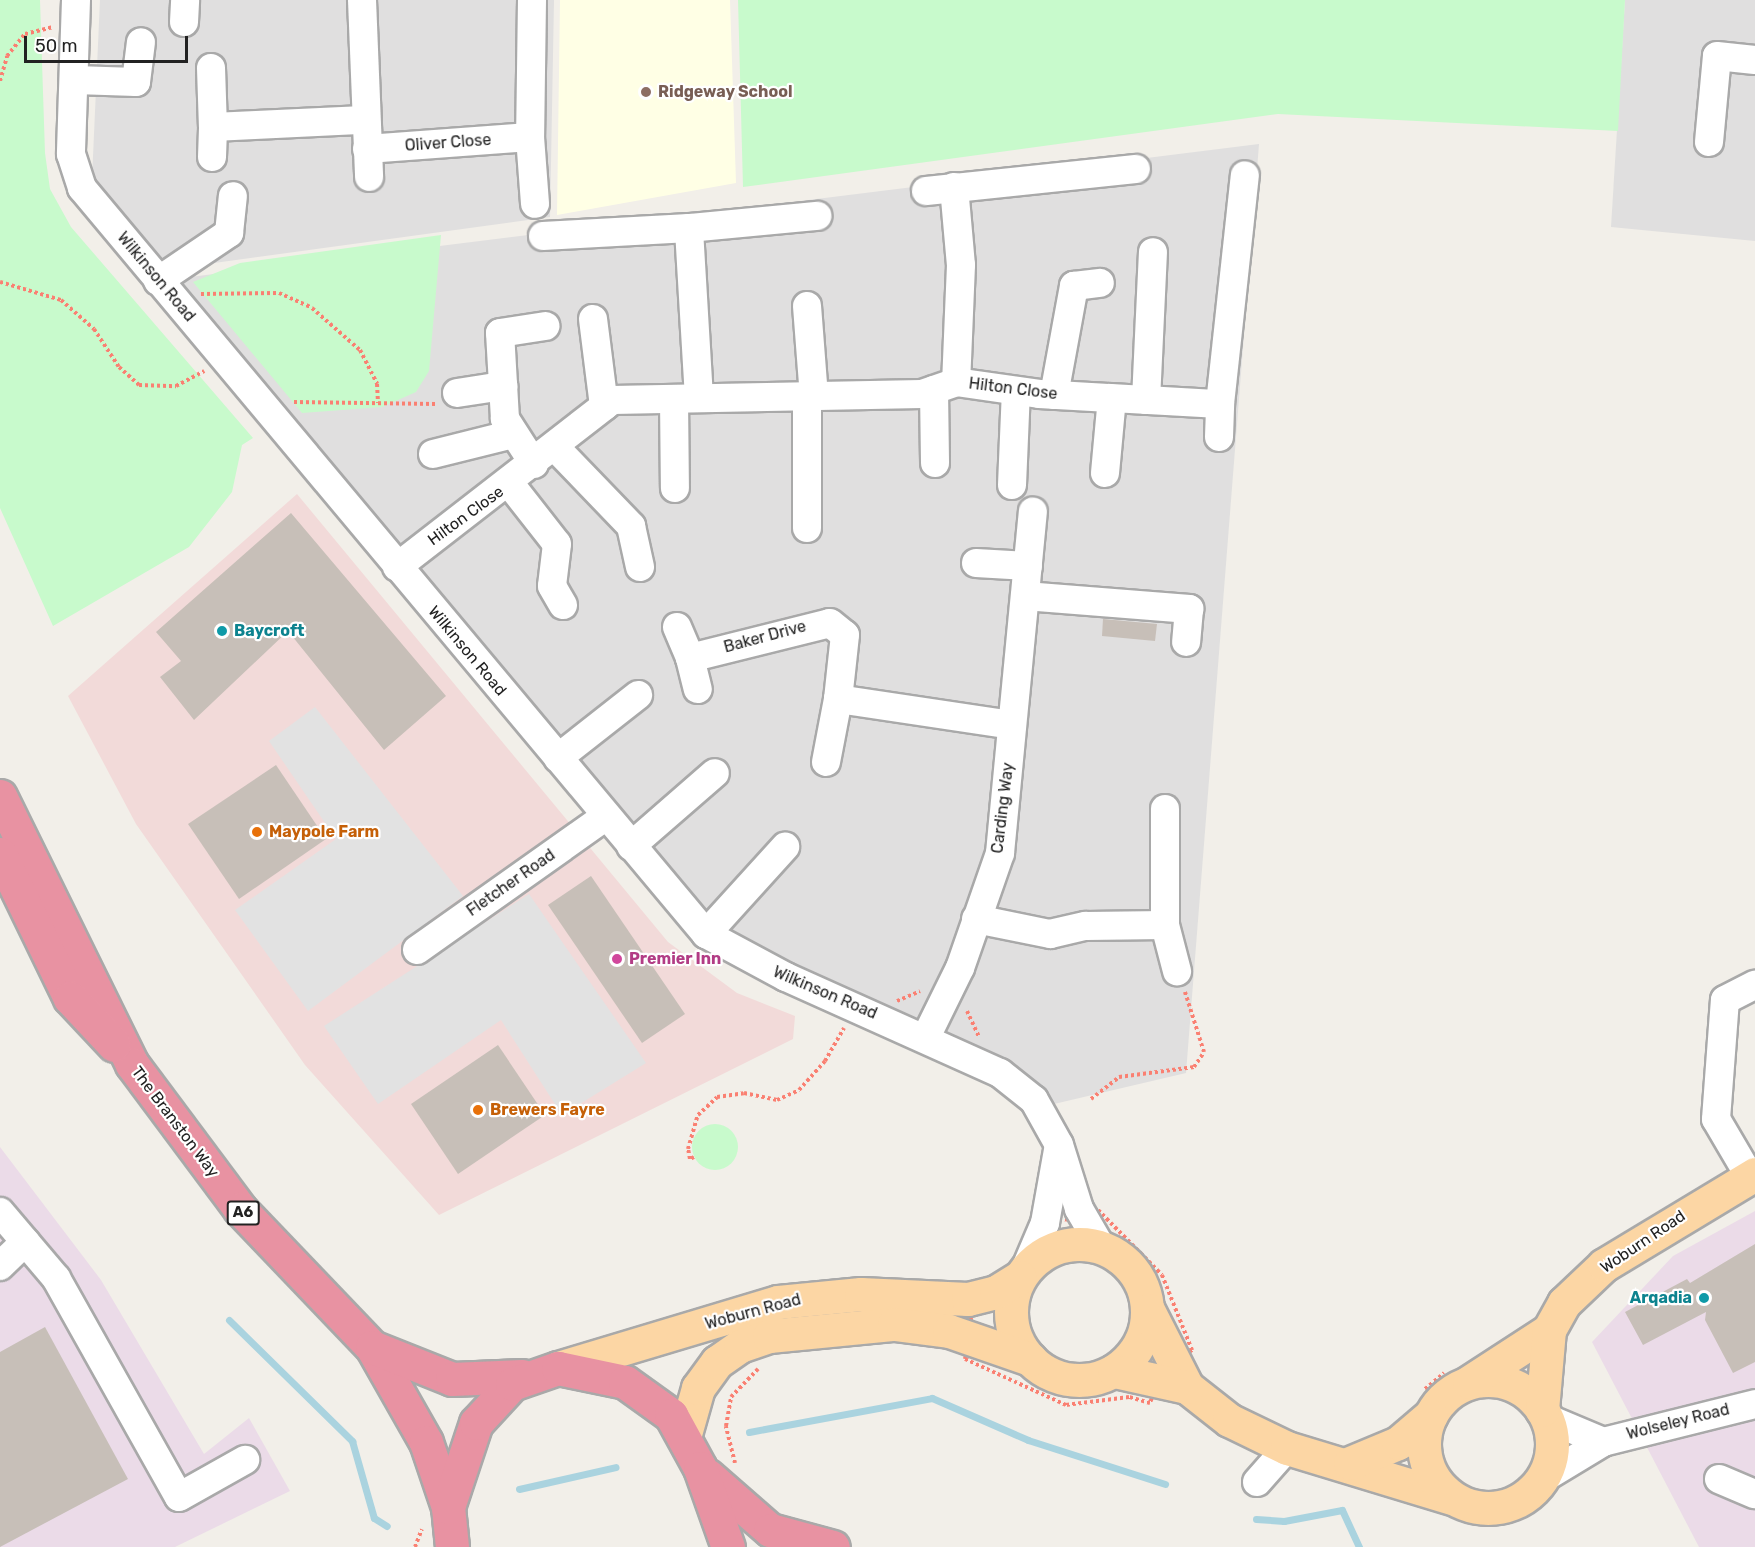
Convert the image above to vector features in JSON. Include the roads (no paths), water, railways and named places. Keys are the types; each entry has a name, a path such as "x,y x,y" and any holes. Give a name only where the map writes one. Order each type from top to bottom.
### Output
{"highway":[{"name":"The Branston Way","path":"0,796 132,1064 240,1209 372,1347 426,1442 446,1530"},
{"path":"0,854 70,998 132,1064"},
{"name":"The Branston Way","path":"372,1347 452,1379 490,1380 549,1370"},
{"path":"446,1530 467,1444 486,1408 512,1384 549,1370 584,1370 625,1382 660,1404 685,1434 700,1468 728,1547"},
{"path":"700,1468 770,1530 833,1547"}],"main road":[{"name":"Woburn Road","path":"1544,1414 1549,1330 1564,1303 1604,1265 1752,1175"},
{"path":"1174,1376 1114,1371 1070,1380 1030,1359 1011,1320 1022,1273 1059,1246 1101,1247 1134,1271 1174,1376 1229,1420 1287,1448 1350,1463 1472,1506 1511,1504 1542,1479 1552,1449 1544,1414 1510,1384 1468,1383 1446,1396 1431,1415 1398,1443 1350,1463"},
{"name":"Woburn Road","path":"549,1370 778,1302 861,1294 968,1299 990,1295 1022,1273"},
{"path":"1114,1371 1139,1345 1148,1310"},
{"name":"Woburn Road","path":"685,1434 706,1374 740,1346 858,1324 925,1327 962,1351 1030,1359"},
{"name":"Woburn Road","path":"1468,1383 1549,1330"},
{"path":"1431,1415 1424,1452 1429,1470 1454,1498"}],"street":[{"path":"362,0 364,120 369,177"},
{"path":"532,0 530,137 535,204"},
{"name":"Wilkinson Road","path":"76,14 71,154 82,188 397,567 706,934 786,977 926,1037 1000,1073 1034,1100 1059,1145 1082,1216 1101,1247"},
{"path":"75,80 136,81 141,42"},
{"path":"1709,142 1717,56 1755,60"},
{"path":"211,68 212,157"},
{"path":"213,127 364,120"},
{"name":"Oliver Close","path":"367,149 530,137"},
{"path":"926,191 1136,170"},
{"path":"1219,437 1220,404 1245,175"},
{"path":"935,464 961,265 954,187"},
{"path":"166,289 229,233 233,196"},
{"path":"543,236 689,228 817,216"},
{"path":"675,488 686,398 689,228"},
{"path":"1146,400 1153,252"},
{"path":"1054,395 1074,286 1100,283"},
{"path":"807,306 811,396 807,528"},
{"path":"593,319 604,406"},
{"path":"545,326 500,333 505,419 513,434 544,455 631,526 640,567"},
{"path":"458,393 503,386"},
{"name":"Hilton Close","path":"397,567 510,484 612,399 811,396 945,386 1054,395 1220,404"},
{"path":"1012,485 1016,391"},
{"path":"1105,473 1112,398"},
{"path":"433,454 513,434"},
{"path":"510,484 557,544 552,586 563,605"},
{"name":"Carding Way","path":"926,1037 976,919 1000,853 1033,512"},
{"path":"976,563 1028,566"},
{"path":"1025,596 1190,609 1186,642"},
{"name":"Baker Drive","path":"690,658 830,623 845,635 838,699 826,762"},
{"path":"677,627 690,658 698,689"},
{"path":"558,758 638,695"},
{"path":"838,699 1012,725"},
{"path":"632,846 715,773"},
{"path":"1165,809 1165,925 1177,971"},
{"name":"Fletcher Road","path":"417,950 606,816"},
{"path":"706,934 785,847"},
{"path":"0,889 34,924"},
{"path":"976,919 1050,934 1086,926 1165,925"},
{"path":"1752,1175 1716,1119 1725,1000 1755,985"},
{"path":"1022,1273 1047,1217 1059,1145"},
{"path":"0,1212 56,1278 178,1497 245,1460"},
{"path":"0,1266 25,1242"},
{"name":"Wolseley Road","path":"1542,1479 1603,1442 1755,1404"},
{"path":"1544,1414 1603,1442"},
{"path":"1257,1482 1276,1466 1287,1448"},
{"path":"1719,1479 1755,1494"}],"waterway":[{"path":"229,1320 352,1441 374,1518 387,1526"},
{"path":"749,1432 932,1398 1028,1440 1165,1484"},
{"path":"519,1489 616,1467"},
{"path":"1256,1519 1284,1521 1342,1510 1359,1547"}],"place":[{"name":"Ridgeway School","path":"646,92"},
{"name":"Baycroft","path":"222,631"},
{"name":"Maypole Farm","path":"257,832"},
{"name":"Premier Inn","path":"617,959"},
{"name":"Brewers Fayre","path":"478,1110"},
{"name":"Arqadia","path":"1704,1298"}]}
